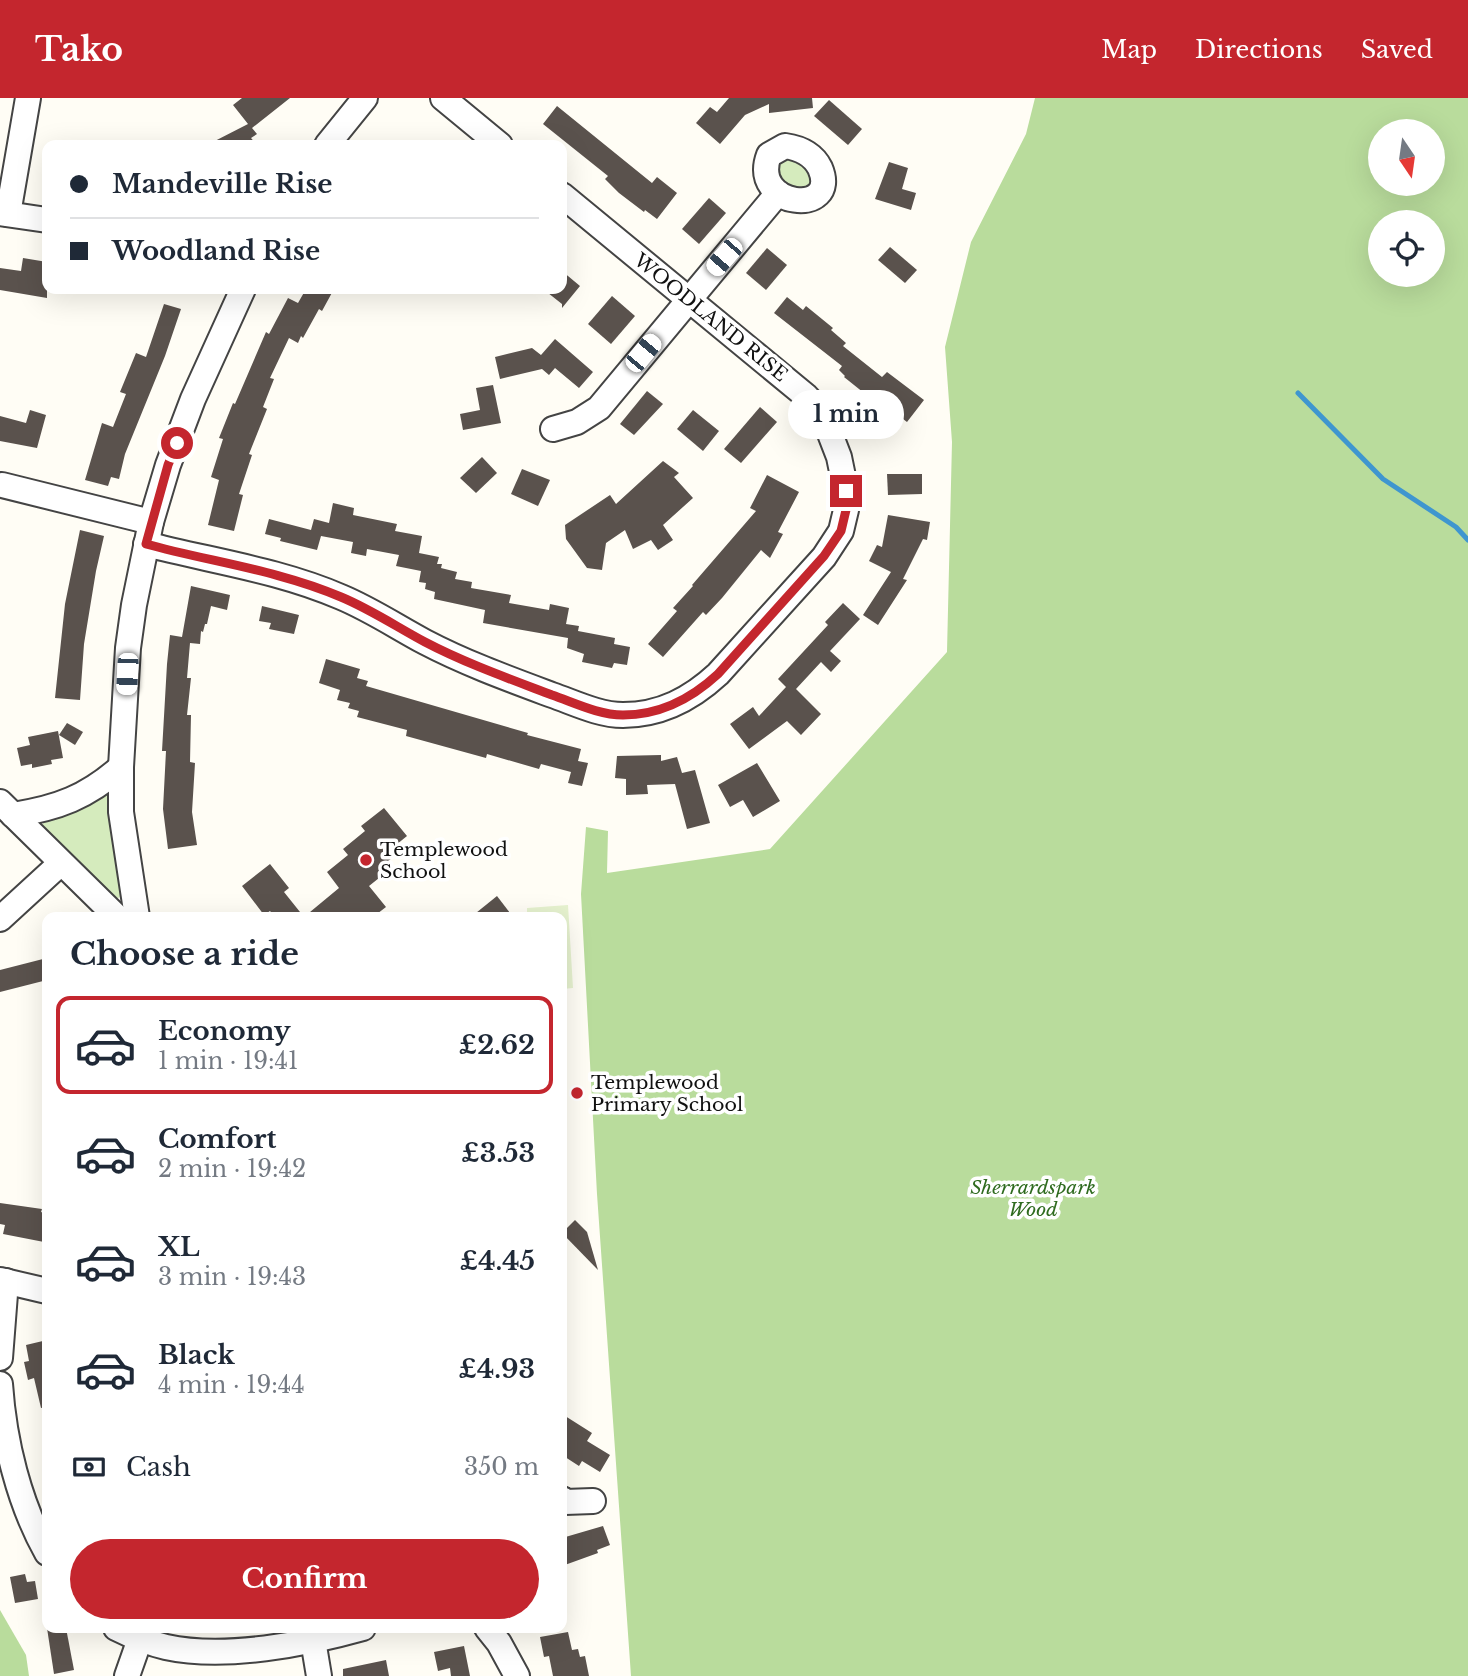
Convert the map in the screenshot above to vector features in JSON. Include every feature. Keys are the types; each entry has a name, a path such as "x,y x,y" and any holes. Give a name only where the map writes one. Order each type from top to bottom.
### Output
{"street":[{"path":"28,98 4,213 42,219"},
{"path":"443,98 494,140"},
{"path":"330,140 357,101"},
{"path":"553,429 577,422 599,408 778,193"},
{"name":"WOODLAND RISE","path":"2,485 308,584 378,615 426,643 503,676 604,713 640,714 677,704 699,691 718,674 824,556 841,531 846,510 846,491 839,457 822,412 806,396 567,199"},
{"path":"136,912 121,812 128,648 149,533 172,454 237,294"},
{"path":"7,808 68,802 106,780 121,767"},
{"path":"7,808 112,912"},
{"path":"0,919 61,863"},
{"path":"0,1358 3,1281 42,1290"},
{"path":"0,1384 5,1427 15,1474 42,1541"},
{"path":"567,1502 593,1502"},
{"path":"127,1633 167,1648 228,1651 263,1648 342,1633"},
{"path":"491,1633 517,1676"},
{"path":"127,1676 140,1639"},
{"path":"313,1640 319,1676"}],"green space":[{"name":"Sherrardspark Wood","path":"1035,98 1468,98 1468,1676 631,1676 597,1194 581,894 586,827 608,831 607,873 770,849 947,652 952,442 945,347 971,242 1026,134"},
{"path":"774,157 808,158 813,192 784,190"},
{"path":"103,793 110,802 125,895 116,899 42,829 44,819"},
{"path":"568,905 573,988 567,989 567,912 527,912 527,908"},
{"path":"0,1610 26,1655 29,1676 0,1676"}],"building":[{"path":"242,98 290,98 252,128 257,134 251,138 253,140 217,140 248,124 233,105"},
{"path":"729,98 812,98 813,108 769,113 769,104 745,115 720,144 696,123 710,107 717,112"},
{"path":"829,100 862,129 848,145 814,116"},
{"path":"557,106 652,183 657,177 677,193 657,219 619,193 605,179 608,176 567,143 567,140 563,140 543,124"},
{"path":"889,162 908,168 902,189 916,193 911,210 875,199"},
{"path":"709,198 726,213 699,244 682,229"},
{"path":"890,247 917,270 905,283 878,260"},
{"path":"767,248 787,265 766,290 746,273"},
{"path":"23,258 42,261 42,294 47,294 47,298 0,290 0,268 21,271"},
{"path":"567,275 580,286 562,308 562,304 549,294 567,294"},
{"path":"303,294 331,294 322,311 319,309 303,338 301,336 298,343 289,338 270,378 274,379 263,407 267,409 249,454 252,455 239,494 243,495 234,531 208,525 219,480 211,477 223,439 219,438 233,403 235,404 266,332 269,334 288,298 298,303"},
{"path":"612,296 635,316 611,344 588,324"},
{"path":"787,297 803,310 806,306 833,328 831,330 846,343 843,346 882,377 887,372 924,400 907,422 882,403 879,405 844,377 839,370 842,366 774,313"},
{"path":"164,304 181,309 125,454 119,479 111,477 108,486 85,480 102,423 113,427 126,394 120,392 136,353 146,357"},
{"path":"555,339 593,372 579,388 555,368 549,375 542,369 500,379 495,357 532,348 541,355"},
{"path":"493,385 501,423 463,430 460,414 480,410 476,388"},
{"path":"647,391 663,404 634,435 620,424"},
{"path":"760,407 777,422 741,463 724,449"},
{"path":"30,410 46,415 37,448 0,441 0,416 26,423"},
{"path":"693,410 719,431 703,451 677,429"},
{"path":"482,457 497,473 476,493 460,478"},
{"path":"663,461 679,473 674,477 693,498 663,525 673,540 658,550 651,540 633,549 625,530 606,543 602,570 587,568 566,539 565,525 610,495 616,504"},
{"path":"522,469 550,480 538,506 511,494"},
{"path":"887,474 922,474 922,494 888,495"},
{"path":"767,475 799,492 778,532 783,534 770,558 761,550 722,598 706,615 703,612 663,657 648,644 677,611 673,608 756,511 750,508"},
{"path":"333,503 354,508 353,515 397,524 395,531 422,536 419,553 439,557 437,564 442,564 441,568 457,572 455,579 472,582 471,588 511,595 509,603 549,610 550,604 569,608 566,624 579,626 578,631 615,638 614,644 630,647 627,665 614,663 612,668 582,662 584,654 567,648 568,638 483,623 485,610 434,599 435,592 425,589 426,583 419,582 421,571 396,566 399,555 367,549 366,556 351,553 353,542 321,536 317,550 280,541 281,538 265,534 269,519 311,530 314,519 329,523"},
{"path":"888,515 930,522 927,540 923,539 903,579 907,580 878,625 863,615 891,572 869,561 877,545 882,547"},
{"path":"80,530 104,536 84,644 80,700 55,698 65,604"},
{"path":"191,586 230,595 227,610 211,606 207,624 203,632 201,631 200,644 190,643 187,678 191,678 187,715 191,715 190,762 195,763 192,812 197,845 168,849 163,809 166,751 162,751 167,664 170,635 182,637"},
{"path":"843,603 860,619 830,651 841,661 831,672 821,662 796,689 821,714 801,735 787,721 749,749 730,724 753,707 759,716 786,687 778,679 828,625 825,622"},
{"path":"262,606 299,615 294,634 269,629 271,623 259,621"},
{"path":"326,659 360,669 357,678 368,681 366,686 581,749 578,761 588,763 582,786 568,783 571,772 541,764 539,769 487,754 486,758 406,736 407,730 357,717 359,711 348,708 350,703 337,700 340,690 319,683"},
{"path":"67,723 83,732 75,745 59,735"},
{"path":"58,731 63,758 51,760 52,764 32,768 32,764 21,766 17,748 30,745 28,737"},
{"path":"661,755 661,761 677,757 682,773 695,770 710,823 687,829 675,784 647,785 648,794 626,795 626,779 615,778 617,756"},
{"path":"757,763 780,801 753,817 743,800 730,807 718,785"},
{"name":"Templewood School","path":"384,808 407,836 391,849 396,855 379,868 384,874 369,886 386,907 380,912 310,912 339,888 327,872 348,855 343,849 365,831 361,826"},
{"path":"270,864 289,888 284,892 300,912 262,912 242,886"},
{"path":"497,896 509,912 477,912"},
{"path":"42,959 42,981 0,992 0,970"},
{"path":"0,1203 42,1209 42,1242 3,1234 5,1225 0,1224"},
{"path":"575,1220 587,1232 598,1270 567,1238 567,1228"},
{"path":"42,1341 42,1408 34,1378 28,1380 24,1362 29,1361 26,1345"},
{"path":"567,1417 592,1433 587,1441 610,1455 600,1472 582,1461 579,1466 567,1458"},
{"path":"603,1526 610,1545 597,1550 598,1553 567,1564 567,1537"},
{"path":"25,1574 27,1582 35,1581 38,1599 15,1603 10,1577"},
{"path":"567,1632 572,1650 578,1649 580,1657 585,1656 589,1676 553,1676 549,1656 544,1657 540,1637"},
{"path":"48,1633 67,1633 74,1670 54,1674"},
{"path":"464,1646 470,1676 451,1676 450,1668 438,1671 434,1652"},
{"path":"386,1660 389,1676 343,1676 343,1669"}],"waterway":[{"path":"1298,393 1383,479 1456,527 1468,540"}],"place":[{"name":"Templewood School","path":"366,860"},
{"name":"Templewood Primary School","path":"577,1093"}],"route":[{"path":"177,443 168,465 146,544 308,584 342,597 426,643 503,676 579,705 604,713 622,715 657,711 677,704 699,691 718,674 824,556 841,531 846,510 846,491"}]}
